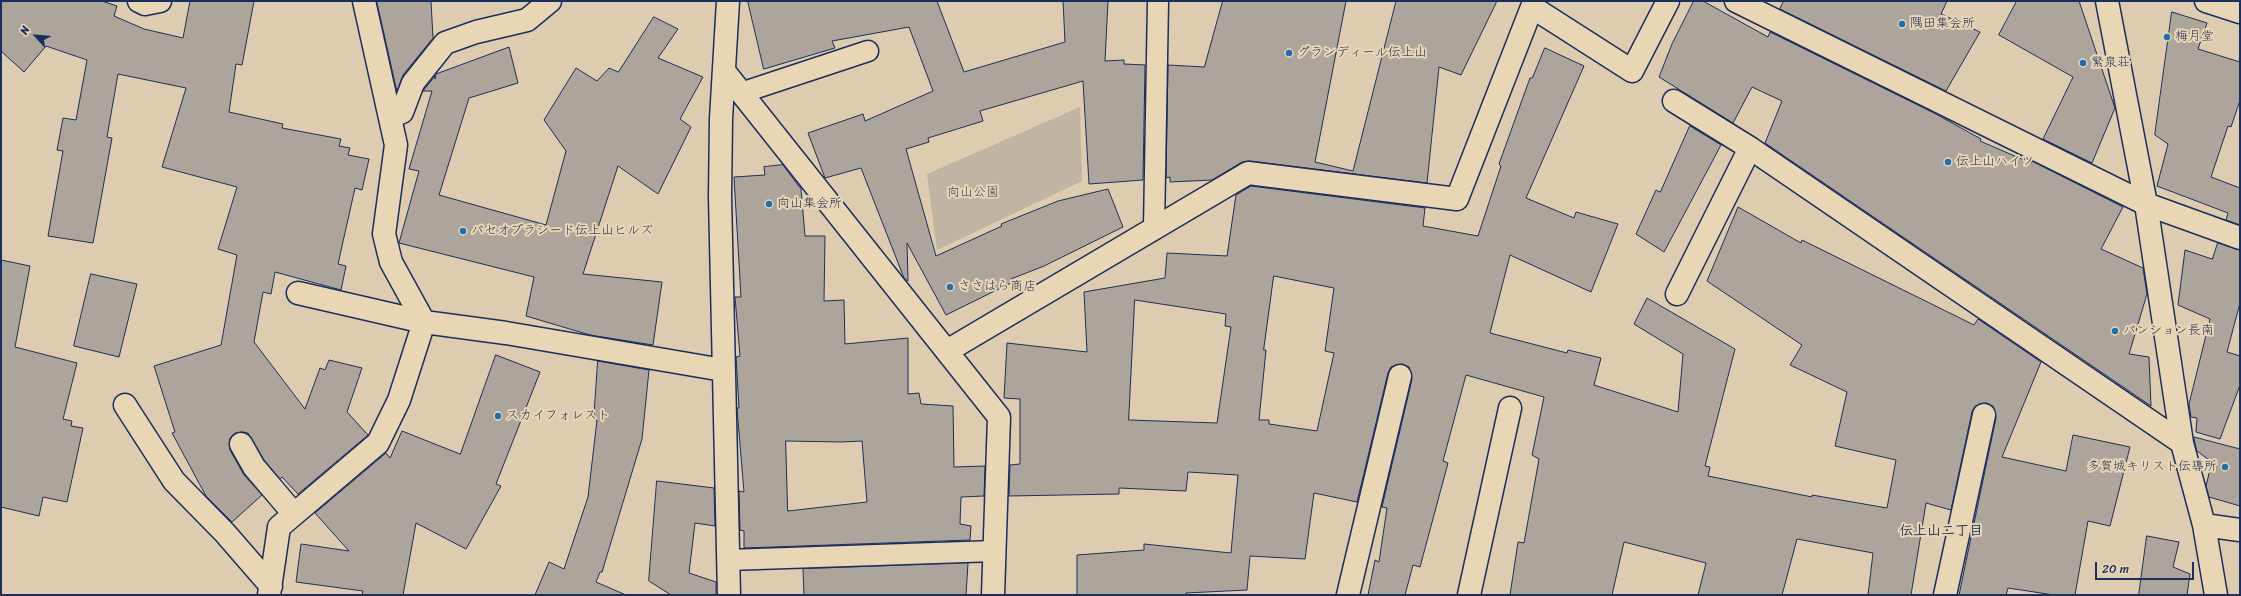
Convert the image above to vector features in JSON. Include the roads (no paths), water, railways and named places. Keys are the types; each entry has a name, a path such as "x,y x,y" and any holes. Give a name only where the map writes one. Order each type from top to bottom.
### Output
{"street":[{"path":"139,1 145,4 160,1"},
{"path":"270,590 279,527 378,443 399,400 424,322 391,262 384,234 396,145 364,1"},
{"path":"390,117 402,112 413,83 445,43 476,32 527,20 550,1"},
{"path":"728,1 721,119 720,189 722,370 729,595"},
{"path":"947,351 1248,173 1457,199 1527,4 1632,71 1668,1"},
{"path":"1736,1 2146,204 2240,238"},
{"path":"2108,1 2146,204 2182,443 2204,526 2216,595"},
{"path":"2206,1 2240,12"},
{"path":"724,71 999,417 993,595"},
{"path":"1674,101 1750,148 2182,443"},
{"path":"1677,294 1750,148"},
{"path":"298,293 424,322 506,333 722,370"},
{"path":"1348,595 1400,376"},
{"path":"125,405 174,481 225,533 270,590"},
{"path":"1469,595 1510,408"},
{"path":"1945,595 1984,415"},
{"path":"240,444 254,467 294,514"},
{"path":"2204,526 2240,530"}],"lane":[{"path":"1154,229 1158,1"},
{"path":"741,93 868,51"},
{"path":"728,560 995,551"}],"place":[{"name":"隅田集会所","path":"1902,24"},
{"name":"梅月堂","path":"2167,37"},
{"name":"グランディール伝上山","path":"1289,53"},
{"name":"繁泉荘","path":"2083,63"},
{"name":"伝上山ハイツ","path":"1948,162"},
{"name":"向山集会所","path":"769,204"},
{"name":"パセオプラシード伝上山ヒルズ","path":"463,231"},
{"name":"ささはら商店","path":"950,287"},
{"name":"パンション長南","path":"2115,331"},
{"name":"スカイフォレスト","path":"498,416"},
{"name":"多賀城キリスト伝導所","path":"2225,467"}],"district":[{"name":"伝上山二丁目","path":"1941,531"}],"park label":[{"name":"向山公園","path":"973,193"}]}
